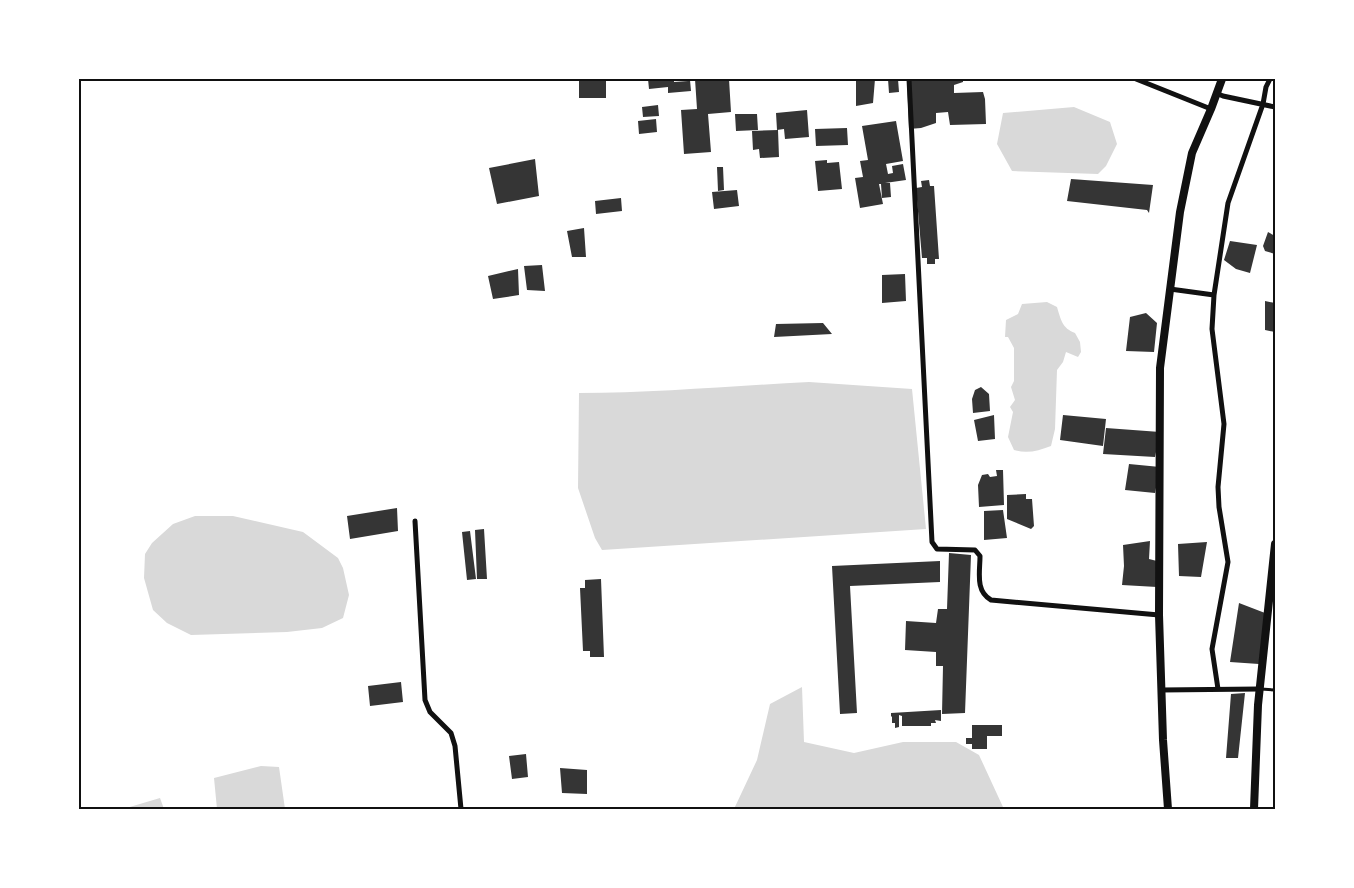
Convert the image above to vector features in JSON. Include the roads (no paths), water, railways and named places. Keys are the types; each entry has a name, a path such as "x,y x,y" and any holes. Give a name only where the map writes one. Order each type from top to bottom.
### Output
{"street":[{"path":"909,79 932,542 937,549 975,550 978,552 980,556 981,591 991,600 1160,615"},
{"path":"1136,79 1211,109"},
{"path":"1168,809 1161,690 1160,368 1180,212 1192,153 1211,109 1220,94 1222,79"},
{"path":"1218,689 1212,648 1228,562 1218,494 1224,424 1212,330 1211,295 1228,203 1270,79"},
{"path":"1220,94 1275,107"},
{"path":"1170,289 1211,295"},
{"path":"415,520 425,700 430,712 452,733 461,809"},
{"path":"1254,809 1259,689 1275,544"},
{"path":"1161,690 1259,689"}],"lane":[{"path":"1259,689 1275,690"}]}
